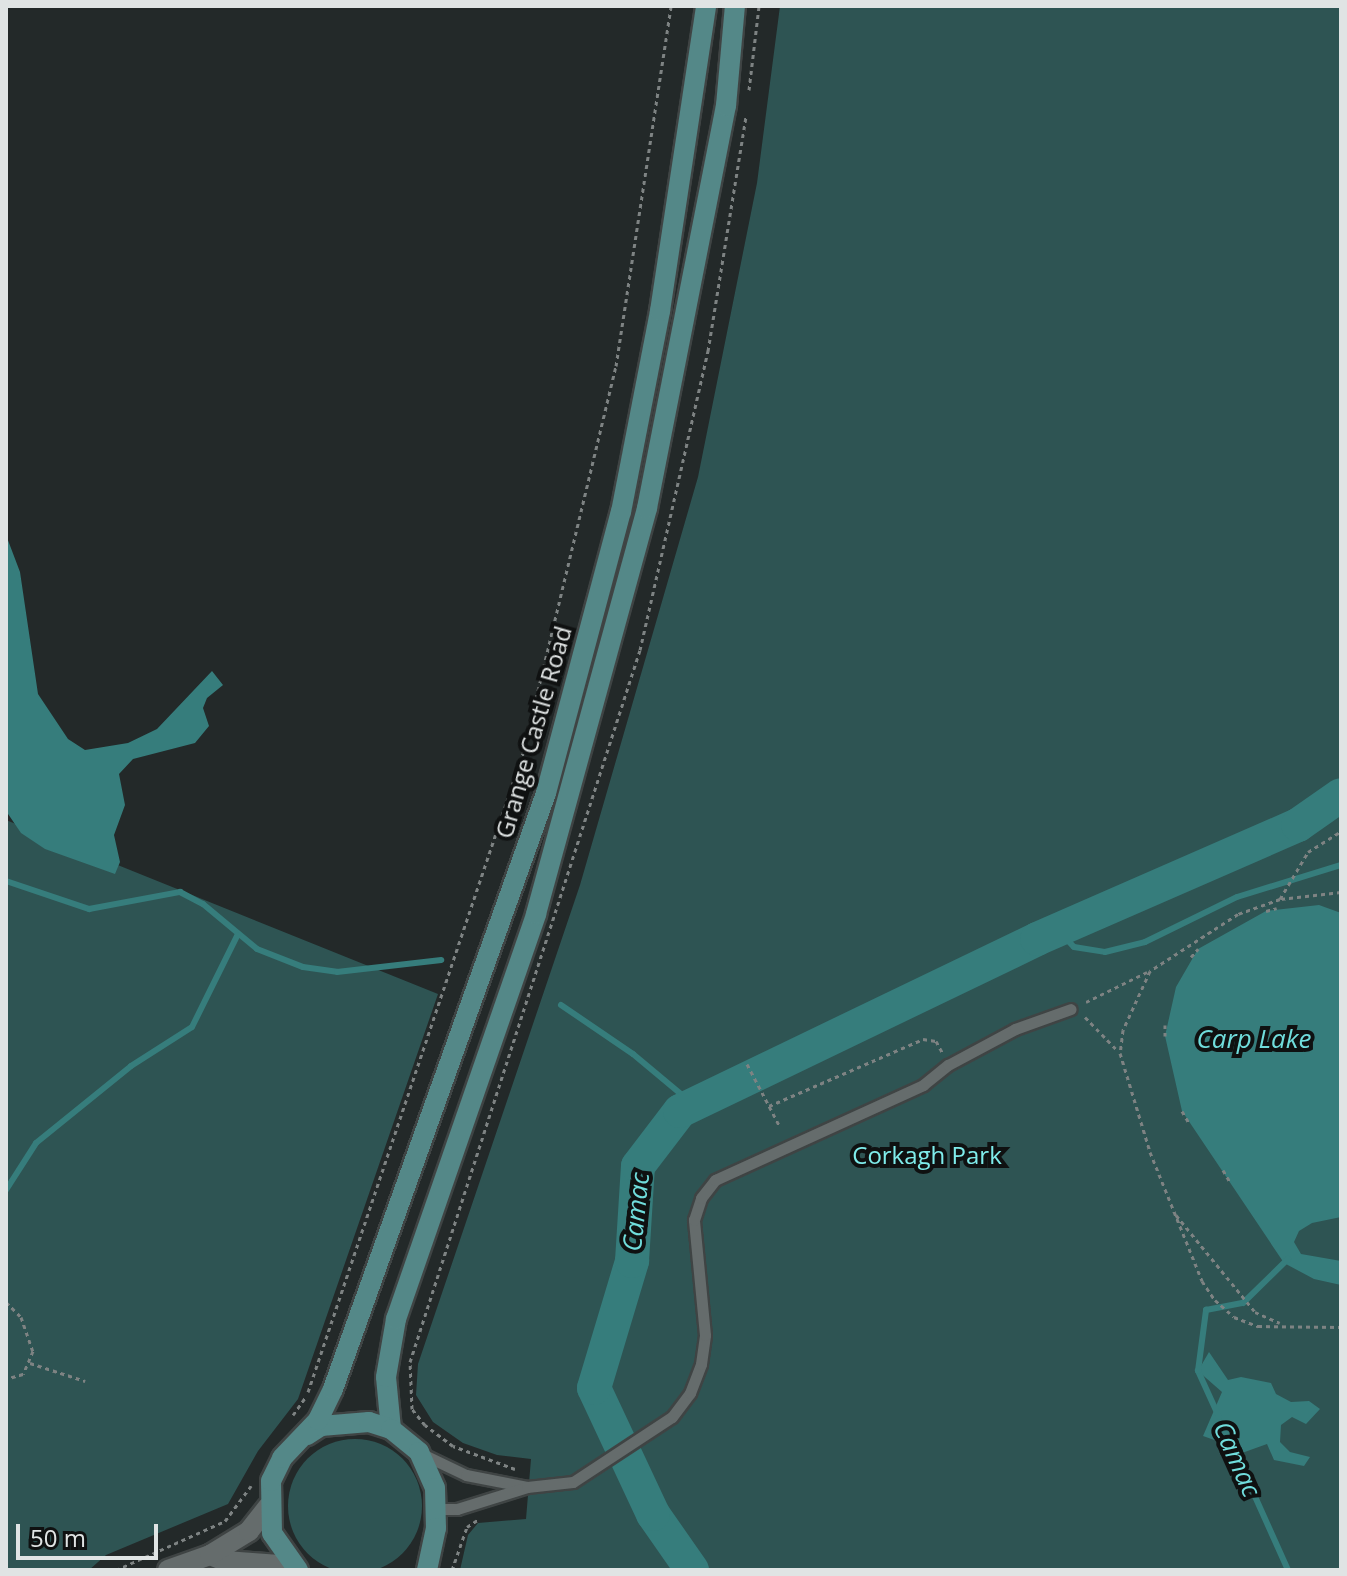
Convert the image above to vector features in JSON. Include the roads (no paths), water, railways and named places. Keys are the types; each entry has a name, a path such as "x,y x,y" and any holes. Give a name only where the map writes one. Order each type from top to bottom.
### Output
{"main road":[{"name":"Grange Castle Road","path":"296,1568 272,1533 268,1507 271,1481 282,1458 318,1420 333,1389 546,793 624,496 663,296 706,6"},
{"path":"411,1570 428,1561 435,1488 419,1452 391,1429 386,1377 396,1319 536,914 647,508 726,106 735,6"},
{"name":"Grange Castle Road","path":"300,1439 321,1426 345,1422 391,1429"}],"street":[{"path":"168,1570 210,1555 249,1531 268,1507"},
{"path":"210,1555 225,1561 296,1568"}],"lane":[{"path":"435,1509 457,1509 527,1487 573,1482 672,1417 690,1393 701,1364 705,1335 694,1220 701,1198 715,1180 923,1085 948,1065 1015,1029 1071,1009"},
{"path":"419,1452 466,1475 527,1487"}],"water":[{"path":"6,535 20,572 38,694 68,739 85,750 128,743 157,729 212,671 223,685 207,698 203,708 209,726 195,743 133,759 119,774 125,805 114,835 120,862 115,874 45,849 21,833 6,811"},
{"name":"Carp Lake","path":"1319,905 1341,913 1341,1217 1312,1223 1299,1231 1294,1242 1301,1254 1341,1261 1341,1285 1314,1279 1284,1263 1182,1111 1165,1036 1176,987 1198,949 1266,911"},
{"path":"1209,1352 1228,1380 1241,1377 1271,1383 1276,1394 1291,1402 1309,1401 1320,1409 1306,1424 1292,1417 1281,1425 1280,1442 1290,1452 1310,1457 1304,1466 1274,1460 1267,1444 1228,1458 1220,1442 1203,1436 1222,1392 1198,1371"}],"waterway":[{"name":"Camac","path":"692,1570 653,1514 594,1388 632,1261 638,1166 680,1111 1037,939 1298,825 1341,795"},
{"name":"Camac","path":"1058,930 1074,947 1105,952 1145,942 1237,897 1341,865"},
{"path":"6,881 89,909 180,892 203,904 257,949 303,967 337,972 441,960"},
{"path":"6,1190 36,1143 131,1066 192,1027 237,936"},
{"path":"561,1005 633,1054 694,1105"},
{"name":"Camac","path":"1219,1417 1198,1371 1206,1310 1243,1303 1288,1259"},
{"name":"Camac","path":"1235,1452 1288,1570"}],"park label":[{"name":"Corkagh Park","path":"927,1155"}]}
